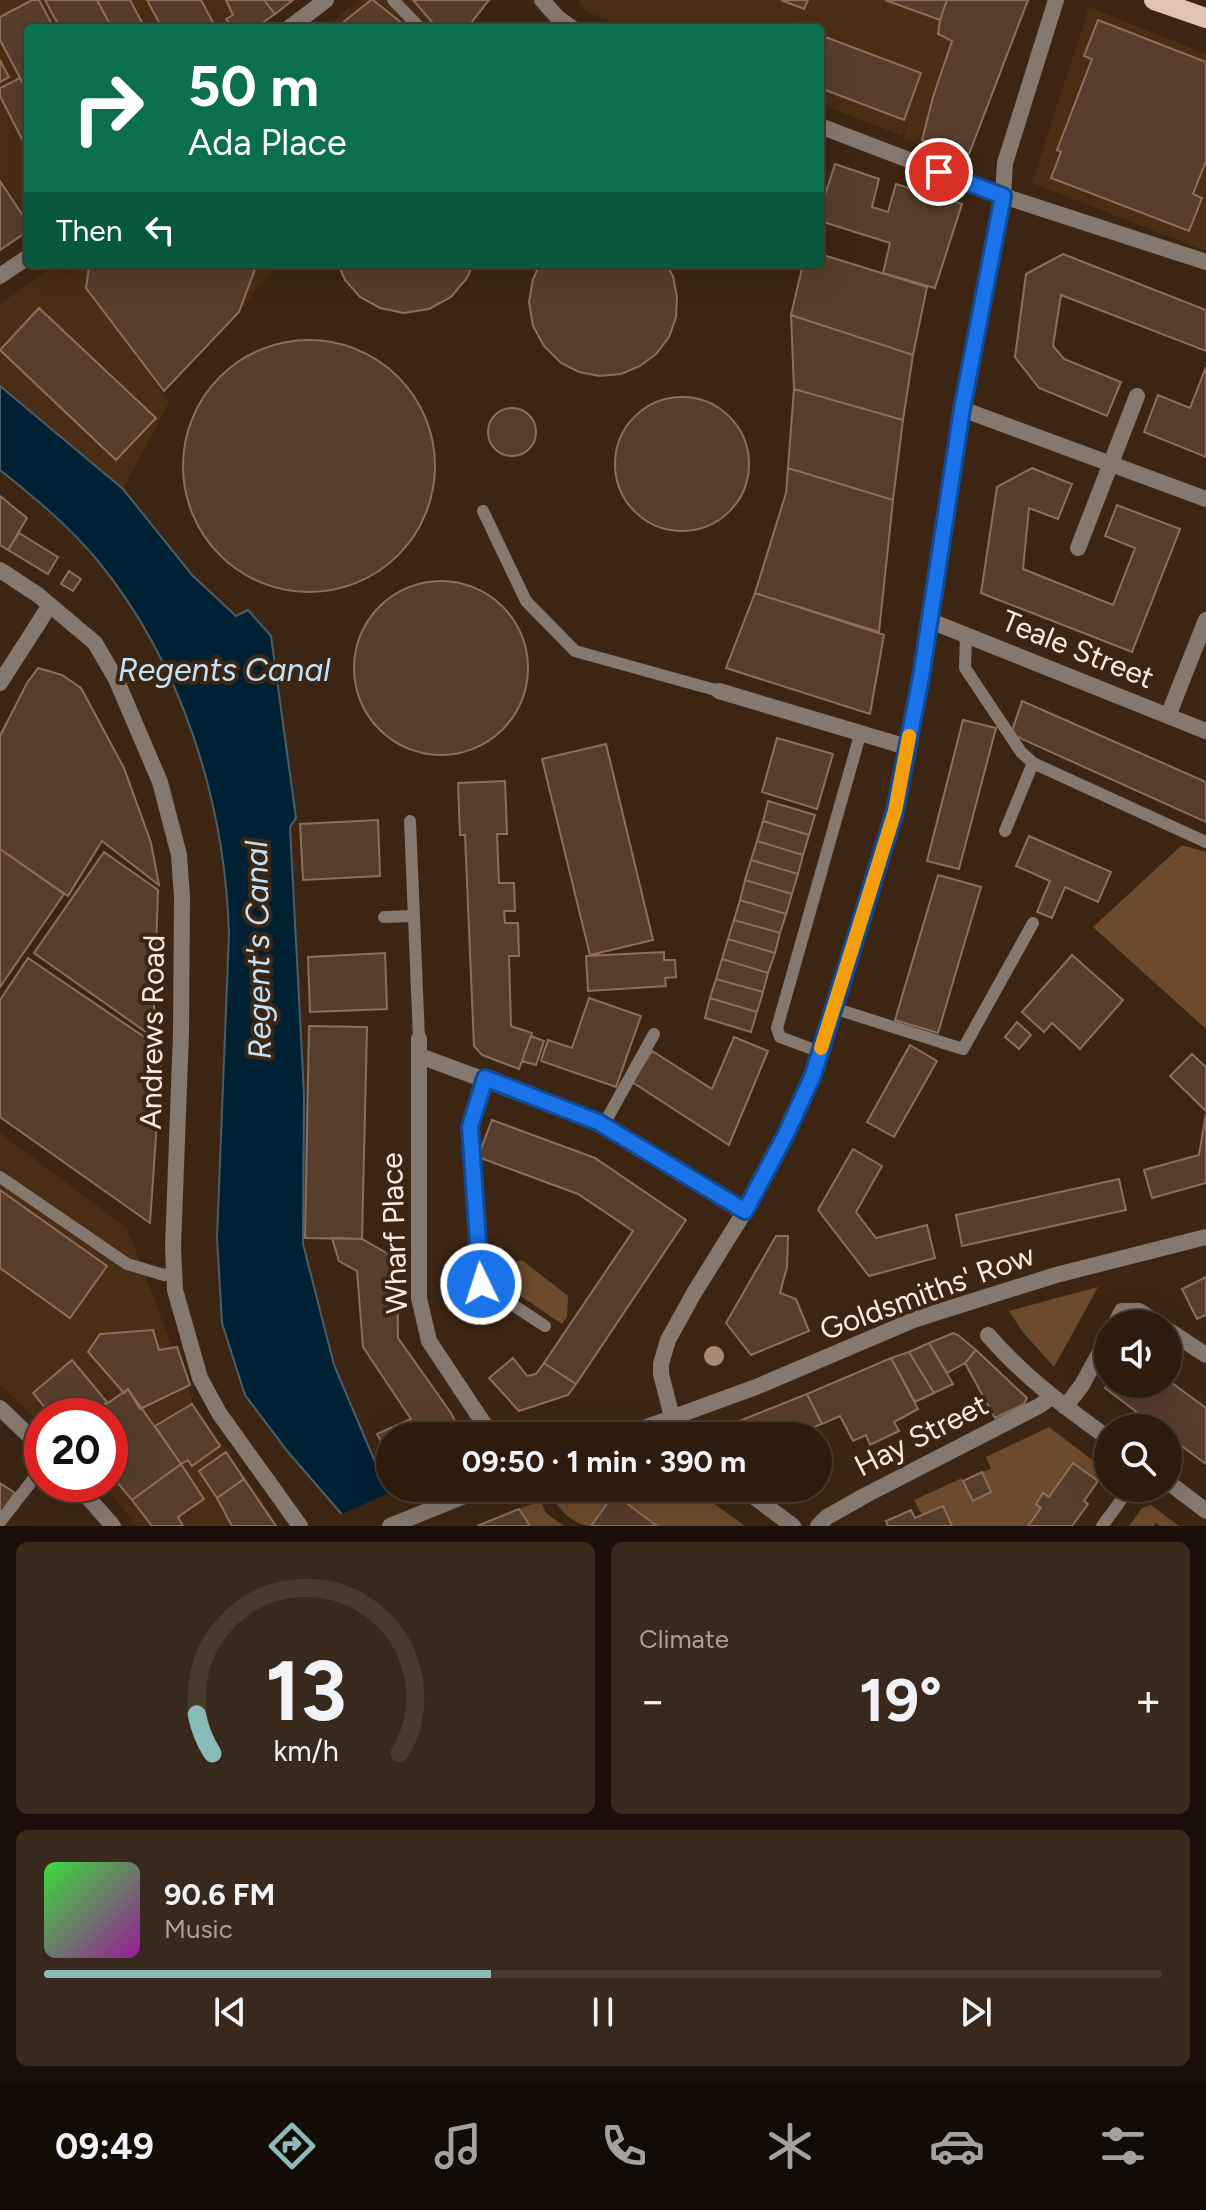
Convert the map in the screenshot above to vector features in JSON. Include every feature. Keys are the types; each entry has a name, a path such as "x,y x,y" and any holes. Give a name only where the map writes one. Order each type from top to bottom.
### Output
{"main road":[{"path":"1154,0 1206,18"}],"street":[{"path":"294,24 326,0"},
{"path":"542,0 566,24"},
{"path":"675,1422 661,1374 668,1340 745,1211 813,1075 895,811 962,409 1003,196 1005,163 1056,0"},
{"path":"824,128 1003,196 1205,259"},
{"path":"0,276 24,260"},
{"path":"1078,548 1137,396"},
{"path":"962,409 1206,499"},
{"name":"Andrews Road","path":"0,570 50,605 95,643 116,679 160,782 179,855 182,942 175,1290 200,1378 219,1413 300,1526"},
{"path":"0,683 50,605"},
{"name":"Teale Street","path":"928,620 1206,731"},
{"path":"1168,716 1206,620"},
{"path":"719,691 907,747"},
{"path":"420,1048 603,1126 745,1211"},
{"name":"Wharf Place","path":"420,1048 419,1298 429,1341 483,1422"},
{"name":"Goldsmiths' Row","path":"659,1422 745,1391 916,1319 1056,1275 1206,1237"},
{"path":"988,1335 1013,1363 1094,1428"},
{"path":"1182,1339 1206,1355"},
{"path":"1058,1402 1082,1385 1094,1363"},
{"name":"Hay Street","path":"818,1526 827,1517 866,1495 1058,1402"},
{"path":"0,1408 24,1431"},
{"path":"1182,1493 1206,1511"},
{"path":"92,1502 113,1526"},
{"path":"390,1526 449,1502"},
{"path":"761,1502 793,1526"}],"lane":[{"path":"393,0 416,24"},
{"path":"483,511 526,601 575,651 719,691"},
{"path":"966,633 965,668 1021,752 1033,763 1206,842"},
{"path":"820,1052 780,1037 777,1028 860,735"},
{"path":"1005,831 1033,763"},
{"path":"410,821 420,1048"},
{"path":"384,917 414,916"},
{"path":"833,1008 963,1049 1033,923"},
{"path":"603,1126 654,1034"},
{"path":"485,1078 470,1127 481,1284 545,1326"},
{"path":"0,1177 127,1264 164,1275 174,1273"},
{"path":"0,1522 24,1491"},
{"path":"1102,1526 1120,1502"}],"shaded area":[{"path":"0,0 294,0 264,24 24,24 24,213 0,177"},
{"path":"360,0 488,0 468,24 329,24"},
{"path":"578,0 1030,0 967,160 903,139 912,110 902,136 824,106 824,24 617,24 588,13"},
{"path":"1089,7 1206,54 1206,251 1032,183"},
{"path":"80,268 274,268 239,312 164,391 124,338 169,402 123,489 0,386 0,304 50,269 69,273"},
{"path":"1182,845 1206,852 1206,1029 1093,927"},
{"path":"0,1133 127,1228 194,1404 279,1526 137,1526 118,1502 128,1502 128,1398 24,1398 24,1408 0,1385"},
{"path":"522,1260 568,1296 567,1317 562,1324 503,1284 497,1266"},
{"path":"1098,1287 1054,1367 1009,1311"},
{"path":"1049,1427 1094,1461 1094,1479 1073,1464 1049,1497 1043,1494 1036,1504 1041,1508 1028,1526 952,1526 922,1515 914,1500 962,1478 973,1500 991,1492 982,1472 991,1469 986,1457"},
{"path":"541,1502 546,1513 564,1526 530,1526 519,1509"},
{"path":"556,1502 609,1502 591,1526 579,1523"},
{"path":"624,1502 712,1502 745,1526 657,1526"},
{"path":"1151,1505 1179,1526 1160,1526 1156,1523 1154,1526 1129,1526 1142,1508"}],"water":[{"name":"Regents Canal","path":"0,386 123,489 192,575 236,616 248,610 271,636 296,818 290,827 304,1094 303,1244 334,1365 376,1464 376,1502 396,1502 411,1526 352,1526 288,1452 245,1395 222,1323 217,1238 229,934 226,884 208,785 175,689 128,601 76,536 0,470"}],"pier":[{"path":"376,1499 376,1502 400,1502 415,1526 346,1526 338,1516"}],"building":[{"path":"32,0 39,0 52,24 24,24 24,85 0,40 0,17"},
{"path":"45,0 97,0 110,24 58,24"},
{"path":"97,0 130,0 143,24 110,24"},
{"path":"147,0 201,0 214,24 160,24"},
{"path":"226,0 264,0 275,14 261,24 230,24 226,19 233,15"},
{"path":"264,0 293,0 275,14"},
{"path":"373,0 403,24 341,24"},
{"path":"413,0 489,0 470,24 434,24"},
{"path":"781,0 808,0 804,9"},
{"path":"885,0 947,0 940,20"},
{"path":"947,0 1028,0 969,154 922,140 952,41 938,34"},
{"path":"1098,20 1206,62 1206,161 1193,194 1202,198 1189,231 1051,178 1061,152 1057,150 1092,59 1084,56"},
{"path":"824,37 921,73 904,120 824,90"},
{"path":"0,60 9,77 0,82"},
{"path":"20,78 24,86 24,143 0,96 0,88"},
{"path":"835,164 879,179 872,207 888,212 896,184 962,204 935,288 883,273 890,243 824,222 824,198"},
{"path":"0,181 24,217 24,234 0,250"},
{"path":"1063,254 1206,310 1206,351 1061,295 1053,346 1064,359 1121,382 1107,416 1039,388 1015,357 1026,274"},
{"path":"824,255 927,287 913,355 791,315 802,268 824,268"},
{"path":"89,268 256,268 239,312 164,391 86,288"},
{"path":"340,268 471,268 451,297 429,309 404,313 380,308 360,297 345,280"},
{"path":"538,268 668,268 677,297 676,317 669,337 656,354 640,366 621,374 600,376 579,372 561,363 544,346 533,326 529,302"},
{"path":"39,308 156,418 116,460 0,350"},
{"path":"791,315 913,355 903,420 794,389"},
{"path":"297,340 321,340 346,345 369,355 389,368 407,386 430,429 435,466 433,491 426,514 407,546 389,564 346,587 321,592 297,592 272,587 249,577 229,564 211,546 188,503 183,478 183,454 188,429 198,406 211,386 229,368 272,345"},
{"path":"1206,367 1206,457 1144,432 1158,395 1190,408"},
{"path":"794,389 903,420 893,500 788,468"},
{"path":"682,397 708,402 729,417 744,438 749,464 744,490 729,511 708,526 682,531 656,526 635,511 620,490 615,464 620,438 635,417 656,402"},
{"path":"512,408 529,415 536,432 529,449 512,456 495,449 488,432 495,415"},
{"path":"788,468 893,500 879,632 755,593 786,493"},
{"path":"1032,468 1072,484 1058,519 1029,508 1023,569 1113,605 1135,548 1105,536 1117,505 1180,529 1132,652 981,593 997,487"},
{"path":"0,496 27,518 8,550 0,545"},
{"path":"19,533 58,557 48,574 8,550"},
{"path":"69,571 81,579 73,591 61,584"},
{"path":"441,581 474,588 502,607 521,635 528,668 521,701 502,729 474,748 441,755 408,748 380,729 361,701 354,668 361,635 380,607 408,588"},
{"path":"755,593 884,635 870,714 726,668"},
{"path":"38,668 62,675 81,688 124,768 151,843 159,885 102,841 68,896 0,849 0,736"},
{"path":"1022,701 1206,782 1206,822 1011,734"},
{"path":"963,720 996,728 959,869 927,861"},
{"path":"777,738 833,754 817,809 762,792"},
{"path":"606,744 653,940 590,955 542,759"},
{"path":"505,781 507,834 497,834 499,883 514,883 515,911 504,911 505,923 518,923 519,956 509,956 511,1026 532,1033 519,1069 482,1055 474,1046 465,835 460,835 458,783"},
{"path":"768,801 815,815 809,835 763,821"},
{"path":"378,820 380,876 303,880 300,824"},
{"path":"763,821 809,835 803,855 757,841"},
{"path":"1029,836 1111,872 1098,902 1065,887 1052,918 1037,912 1050,881 1016,866"},
{"path":"757,841 803,855 798,874 751,860"},
{"path":"0,849 64,894 0,987"},
{"path":"104,852 158,890 153,1037 34,953"},
{"path":"751,860 798,874 792,894 745,880"},
{"path":"938,875 981,887 938,1033 895,1020"},
{"path":"745,880 792,894 786,914 740,900"},
{"path":"740,900 786,914 780,933 734,920"},
{"path":"734,920 780,933 775,953 728,939"},
{"path":"728,939 775,953 768,973 722,959"},
{"path":"664,952 664,960 675,960 676,977 665,978 666,986 588,991 586,956"},
{"path":"385,953 387,1009 310,1012 308,957"},
{"path":"1072,955 1123,1000 1080,1049 1052,1023 1044,1032 1022,1012"},
{"path":"28,958 162,1049 150,1223 0,1117 0,1000"},
{"path":"722,959 768,973 763,992 716,979"},
{"path":"716,979 763,992 757,1012 710,998"},
{"path":"589,998 641,1016 616,1087 541,1061 548,1040 572,1048"},
{"path":"710,998 757,1012 751,1032 705,1018"},
{"path":"1017,1022 1031,1035 1019,1049 1005,1037"},
{"path":"309,1026 367,1027 362,1239 305,1238"},
{"path":"531,1036 544,1041 536,1065 522,1061"},
{"path":"734,1037 768,1051 729,1145 632,1082 652,1051 712,1089"},
{"path":"910,1045 937,1061 894,1137 867,1122"},
{"path":"1192,1054 1206,1067 1206,1111 1170,1076"},
{"path":"1206,1114 1206,1183 1152,1198 1144,1170 1199,1155"},
{"path":"492,1120 595,1158 686,1220 576,1384 544,1363 633,1231 578,1194 478,1157"},
{"path":"853,1149 882,1166 856,1212 876,1238 927,1225 935,1258 869,1276 818,1210"},
{"path":"1119,1179 1126,1210 962,1246 956,1215"},
{"path":"0,1190 107,1266 70,1318 0,1268"},
{"path":"776,1236 788,1236 787,1267 780,1293 796,1299 809,1331 751,1355 726,1323"},
{"path":"332,1238 362,1239 397,1259 398,1338 456,1422 404,1422 411,1419 363,1347 357,1271 339,1261"},
{"path":"1206,1277 1206,1315 1197,1319 1182,1289"},
{"path":"153,1330 159,1350 177,1347 190,1385 140,1409 128,1389 124,1393 88,1352 100,1334"},
{"path":"953,1333 976,1350 965,1363 947,1373 929,1343"},
{"path":"929,1343 953,1384 934,1393 909,1352"},
{"path":"976,1350 1027,1398 1024,1404 995,1418 965,1363"},
{"path":"909,1352 934,1393 915,1402 891,1358"},
{"path":"513,1358 527,1376 536,1374 544,1363 576,1384 568,1395 519,1411 489,1378"},
{"path":"891,1358 918,1409 894,1422 899,1431 870,1445 866,1435 853,1441 840,1416 821,1422 807,1394"},
{"path":"72,1360 104,1398 37,1398 33,1393"},
{"path":"128,1389 181,1464 132,1500 128,1495 128,1398 115,1398"},
{"path":"1182,1390 1206,1408 1206,1464 1182,1446 1182,1414 1139,1414 1118,1398 1182,1398"},
{"path":"807,1394 821,1422 737,1422"},
{"path":"192,1404 220,1446 192,1466 188,1460 181,1464 155,1426"},
{"path":"226,1452 244,1479 217,1498 199,1471"},
{"path":"1073,1463 1094,1478 1094,1487 1084,1501 1088,1504 1072,1526 1028,1526 1041,1508 1036,1504 1043,1493 1049,1497"},
{"path":"181,1464 204,1499 178,1517 183,1526 152,1526 132,1500"},
{"path":"982,1472 991,1492 973,1501 963,1481"},
{"path":"244,1479 276,1526 232,1526 217,1498"},
{"path":"0,1483 15,1493 0,1514"},
{"path":"608,1502 625,1502 657,1526 591,1526"},
{"path":"943,1506 952,1526 888,1526 886,1521 911,1510 915,1518"},
{"path":"519,1509 530,1526 477,1526"}],"slow traffic":[{"path":"821,1048 895,811 909,736"}],"route":[{"path":"481,1284 470,1127 485,1078 598,1122 745,1211 813,1075 895,811 921,677 962,409 1003,196 939,172"}],"water label":[{"name":"Regent's Canal","path":"258,950"}]}
